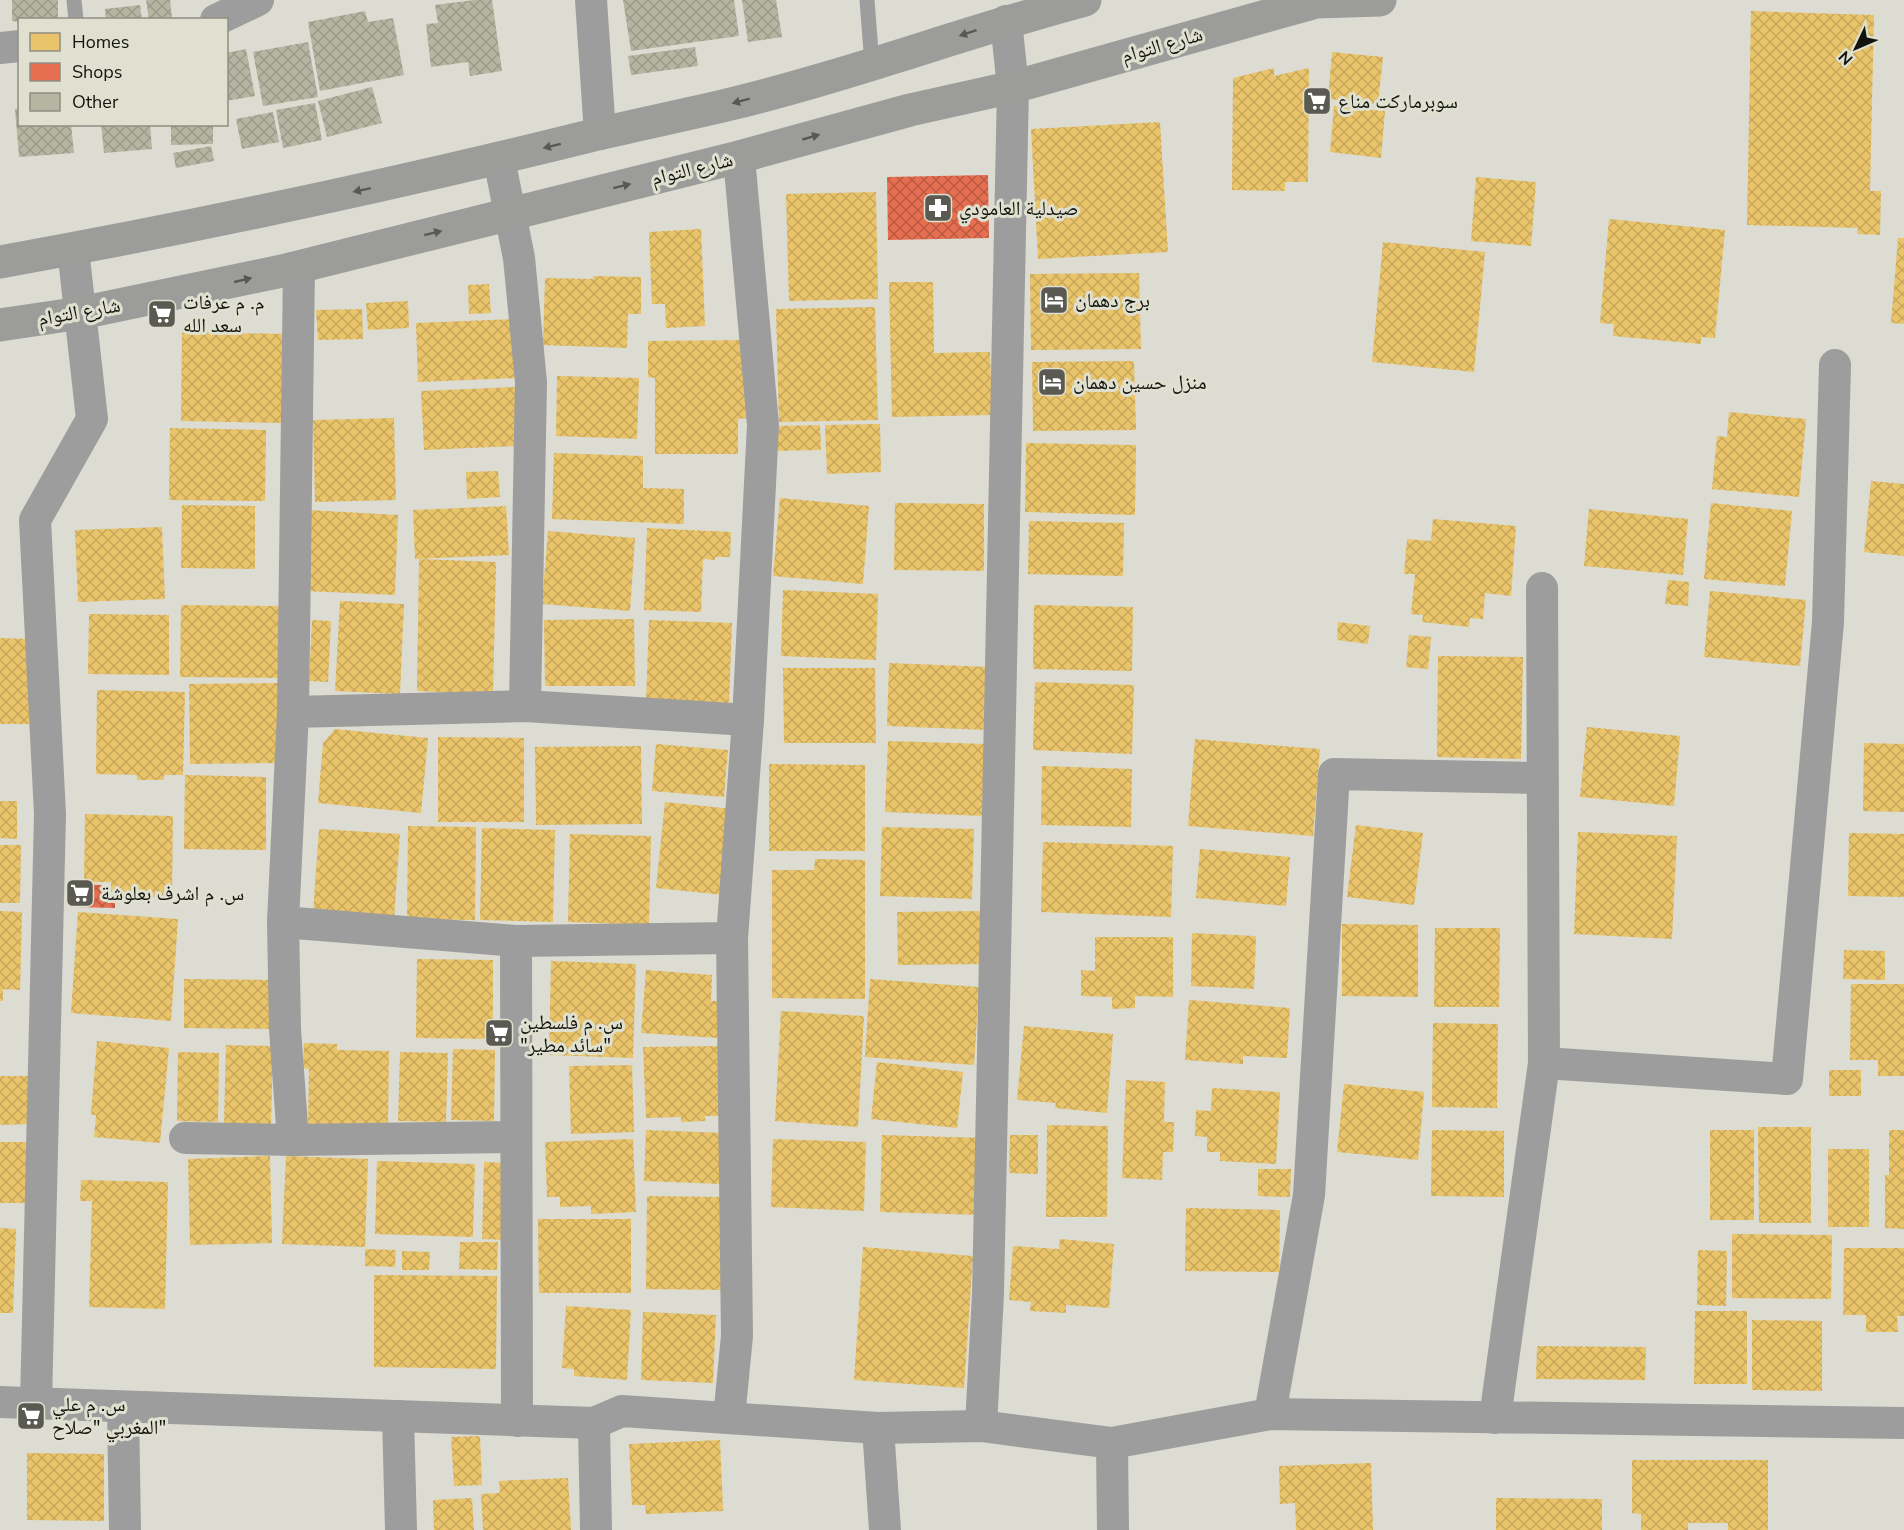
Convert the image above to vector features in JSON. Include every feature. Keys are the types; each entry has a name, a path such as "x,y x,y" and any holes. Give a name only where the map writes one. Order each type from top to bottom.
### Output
{"main road":[{"path":"0,262 247,215 736,103 872,65 1006,21 1085,0"},
{"name":"شارع التوام","path":"0,325 81,313 299,267 739,157 910,110 1012,87 1316,2 1380,0"}],"street":[{"path":"220,18 258,0"},
{"path":"591,0 600,134"},
{"path":"981,1426 988,1294 1012,87 1006,21"},
{"path":"0,48 18,46"},
{"path":"729,1418 737,1336 732,938 748,720 764,425 739,157"},
{"path":"499,159 519,258 531,382 525,706"},
{"path":"36,1403 50,814 36,520 92,419 73,249"},
{"path":"293,1140 285,1029 284,922 293,712 299,267"},
{"path":"1544,1062 1787,1079 1828,622 1835,365"},
{"path":"1495,1418 1544,1062 1542,588"},
{"path":"293,712 525,706 748,720"},
{"path":"1270,1414 1309,1195 1334,774 1542,778"},
{"path":"284,922 516,941 732,938"},
{"path":"516,941 517,1421"},
{"path":"184,1138 293,1140 516,1137"},
{"path":"0,1402 594,1424 622,1411 878,1428 981,1426 1112,1443 1270,1414 1904,1423"},
{"path":"123,1407 124,1530"},
{"path":"398,1416 402,1530"},
{"path":"594,1424 596,1530"},
{"path":"878,1428 885,1530"},
{"path":"1112,1443 1113,1530"}],"lane":[{"path":"74,0 76,18"},
{"path":"867,0 872,65"}],"building: Homes":[{"path":"1751,11 1874,15 1870,191 1881,191 1880,235 1857,234 1858,228 1747,225"},
{"path":"1332,52 1383,57 1378,104 1328,99"},
{"path":"1274,68 1274,76 1309,68 1308,182 1285,182 1285,191 1232,190 1233,78"},
{"path":"1334,106 1385,111 1381,158 1330,152"},
{"path":"1160,122 1168,252 1038,259 1031,129"},
{"path":"1476,177 1536,182 1531,246 1471,241"},
{"path":"876,192 878,299 789,301 786,194"},
{"path":"1609,219 1725,230 1715,338 1701,337 1701,344 1613,336 1614,324 1600,323"},
{"path":"701,229 705,326 666,328 665,304 652,304 649,232"},
{"path":"1898,238 1904,238 1904,324 1891,323"},
{"path":"1383,242 1485,252 1474,372 1372,362"},
{"path":"1139,273 1141,349 1031,350 1030,274"},
{"path":"593,276 641,277 641,314 628,314 627,348 543,345 545,278 593,279"},
{"path":"889,282 933,282 934,353 990,352 992,415 892,417"},
{"path":"489,284 491,313 469,314 468,285"},
{"path":"408,301 409,328 368,330 366,303"},
{"path":"875,307 878,420 779,422 776,309"},
{"path":"362,309 363,339 318,340 316,310"},
{"path":"515,319 518,378 418,382 416,323"},
{"path":"182,332 287,334 285,423 181,421"},
{"path":"749,340 749,418 738,419 738,454 655,454 655,378 648,377 648,341"},
{"path":"1134,361 1136,430 1033,431 1032,362"},
{"path":"557,376 639,378 637,439 556,436"},
{"path":"515,387 517,446 424,450 421,391"},
{"path":"1729,412 1806,419 1799,497 1712,489 1717,436 1727,437"},
{"path":"394,418 396,500 315,502 313,420"},
{"path":"880,424 881,472 827,474 825,425"},
{"path":"820,425 821,450 775,451 775,426"},
{"path":"170,428 266,430 265,501 169,500"},
{"path":"1026,443 1136,445 1135,515 1025,512"},
{"path":"554,453 643,456 643,488 684,489 684,524 552,519"},
{"path":"498,471 500,497 467,499 466,472"},
{"path":"1871,481 1904,484 1904,556 1864,552"},
{"path":"780,498 869,506 863,584 773,576"},
{"path":"895,503 984,504 984,571 894,570"},
{"path":"1711,503 1792,511 1785,586 1704,579"},
{"path":"182,505 255,506 255,569 181,568"},
{"path":"506,506 509,555 415,559 413,510"},
{"path":"1589,509 1688,519 1683,575 1584,566"},
{"path":"308,510 398,515 395,595 305,591"},
{"path":"1433,519 1516,526 1511,596 1485,593 1483,619 1470,618 1469,627 1422,622 1423,615 1411,614 1415,574 1404,574 1407,539 1431,541"},
{"path":"1029,521 1124,523 1123,576 1028,574"},
{"path":"162,527 165,599 78,602 75,530"},
{"path":"647,528 731,532 730,557 715,557 715,560 703,559 701,612 644,610"},
{"path":"548,531 635,538 630,611 542,604"},
{"path":"419,559 496,562 493,694 417,691"},
{"path":"1668,580 1689,582 1688,606 1665,604"},
{"path":"783,590 878,594 876,660 781,656"},
{"path":"1710,591 1806,600 1800,666 1704,657"},
{"path":"340,601 404,604 400,694 335,691"},
{"path":"181,605 281,606 282,678 180,677"},
{"path":"1034,605 1133,607 1132,671 1033,669"},
{"path":"89,614 169,615 169,675 88,674"},
{"path":"634,619 635,686 545,686 544,620"},
{"path":"312,620 331,621 328,682 309,681"},
{"path":"649,620 732,623 729,703 646,700"},
{"path":"1338,622 1370,626 1368,644 1337,640"},
{"path":"1409,635 1431,637 1428,669 1406,667"},
{"path":"0,638 29,639 29,724 0,724"},
{"path":"1438,656 1523,657 1521,759 1437,757"},
{"path":"889,663 990,667 988,730 887,726"},
{"path":"783,668 875,668 876,743 784,743"},
{"path":"1035,682 1134,685 1132,754 1033,750"},
{"path":"284,683 285,763 190,764 189,684"},
{"path":"97,690 185,692 183,775 164,775 164,780 137,780 137,775 96,774"},
{"path":"1587,727 1680,736 1674,806 1580,797"},
{"path":"335,729 428,738 421,813 318,803 323,743"},
{"path":"438,737 524,738 524,822 438,822"},
{"path":"1195,739 1320,749 1313,836 1188,826"},
{"path":"888,741 986,744 984,816 885,812"},
{"path":"1864,743 1904,744 1904,812 1863,811"},
{"path":"656,744 728,750 724,797 652,791"},
{"path":"641,746 642,824 536,825 535,747"},
{"path":"769,764 865,765 865,851 769,851"},
{"path":"1042,766 1132,769 1131,827 1041,825"},
{"path":"185,775 266,777 266,850 184,849"},
{"path":"0,801 17,801 17,839 0,838"},
{"path":"665,802 733,809 724,895 656,888"},
{"path":"85,814 173,816 172,897 138,897 138,892 111,892 111,882 84,882"},
{"path":"1356,825 1423,833 1414,905 1347,897"},
{"path":"408,826 476,827 475,920 407,919"},
{"path":"882,827 974,829 972,899 880,896"},
{"path":"482,828 555,830 553,922 480,920"},
{"path":"319,829 400,834 394,919 313,913"},
{"path":"1578,832 1677,836 1672,939 1574,934"},
{"path":"1849,833 1904,834 1904,897 1848,896"},
{"path":"570,834 651,836 649,925 568,922"},
{"path":"1043,842 1173,846 1171,917 1041,912"},
{"path":"0,845 21,845 20,903 0,903"},
{"path":"1200,849 1290,857 1286,906 1196,898"},
{"path":"815,859 865,860 865,999 772,998 772,870 814,870"},
{"path":"0,911 22,912 20,990 3,989 3,1001 0,1001"},
{"path":"984,911 985,964 898,965 897,912"},
{"path":"78,912 178,919 171,1021 71,1013"},
{"path":"1342,924 1418,925 1418,997 1342,996"},
{"path":"1435,928 1500,928 1499,1007 1434,1007"},
{"path":"1192,933 1256,936 1254,989 1191,986"},
{"path":"1095,937 1173,937 1173,997 1135,996 1135,1008 1112,1009 1112,997 1081,996 1081,970 1095,971"},
{"path":"1844,950 1885,951 1885,980 1843,979"},
{"path":"417,959 493,960 493,1039 416,1038"},
{"path":"551,961 636,964 633,1058 549,1055"},
{"path":"646,970 712,975 711,1001 720,1001 718,1038 641,1033"},
{"path":"184,979 276,980 276,1029 184,1028"},
{"path":"870,979 979,987 974,1065 865,1057"},
{"path":"1851,984 1904,984 1904,1076 1878,1076 1878,1060 1850,1060"},
{"path":"1189,1000 1290,1008 1287,1058 1243,1056 1243,1064 1185,1060"},
{"path":"781,1011 864,1016 858,1127 775,1121"},
{"path":"1433,1023 1498,1024 1497,1108 1432,1107"},
{"path":"1024,1026 1113,1034 1107,1113 1055,1108 1056,1103 1017,1100"},
{"path":"97,1041 169,1048 160,1143 94,1137 96,1115 91,1115"},
{"path":"304,1043 337,1044 337,1050 389,1051 388,1129 308,1127 309,1069 303,1068"},
{"path":"226,1045 273,1046 271,1124 224,1123"},
{"path":"722,1046 724,1116 705,1116 705,1121 681,1122 681,1117 646,1118 643,1047"},
{"path":"453,1049 495,1050 494,1121 451,1120"},
{"path":"178,1052 219,1053 218,1122 177,1121"},
{"path":"400,1052 448,1053 446,1122 398,1121"},
{"path":"877,1062 963,1072 957,1128 871,1119"},
{"path":"632,1065 634,1132 571,1134 569,1066"},
{"path":"1829,1070 1861,1070 1861,1096 1829,1096"},
{"path":"0,1076 28,1076 30,1124 0,1125"},
{"path":"1126,1080 1165,1082 1164,1122 1174,1122 1173,1152 1163,1152 1162,1180 1122,1178"},
{"path":"1344,1084 1424,1092 1418,1160 1337,1152"},
{"path":"1212,1088 1280,1092 1276,1164 1220,1161 1220,1152 1207,1152 1207,1137 1195,1136 1196,1110 1211,1111"},
{"path":"1047,1125 1108,1126 1107,1217 1046,1217"},
{"path":"1758,1127 1811,1127 1811,1223 1759,1223"},
{"path":"646,1130 724,1133 722,1184 644,1181"},
{"path":"1432,1130 1504,1131 1504,1197 1431,1196"},
{"path":"1710,1130 1754,1130 1754,1220 1710,1220"},
{"path":"1889,1130 1904,1130 1904,1229 1885,1228 1885,1175 1889,1175"},
{"path":"882,1135 985,1138 982,1215 880,1212"},
{"path":"1010,1135 1038,1135 1038,1174 1009,1173"},
{"path":"633,1139 636,1212 591,1214 591,1206 560,1207 560,1197 547,1197 545,1142"},
{"path":"773,1139 866,1142 864,1211 771,1207"},
{"path":"0,1142 31,1142 30,1203 0,1203"},
{"path":"1828,1149 1869,1149 1869,1227 1828,1227"},
{"path":"270,1156 272,1243 190,1245 188,1159"},
{"path":"286,1156 368,1159 365,1247 282,1244"},
{"path":"377,1161 475,1164 473,1237 375,1234"},
{"path":"484,1162 508,1163 506,1240 482,1239"},
{"path":"1258,1169 1291,1169 1290,1197 1258,1196"},
{"path":"81,1180 168,1182 165,1309 89,1307 92,1201 80,1201"},
{"path":"647,1196 723,1197 722,1290 646,1289"},
{"path":"1186,1208 1280,1210 1279,1272 1185,1271"},
{"path":"538,1219 631,1219 631,1293 539,1293"},
{"path":"0,1228 16,1229 13,1313 0,1313"},
{"path":"1732,1234 1832,1235 1831,1299 1732,1298"},
{"path":"1060,1239 1114,1244 1109,1308 1066,1305 1066,1313 1030,1311 1031,1302 1009,1300 1013,1246 1059,1249"},
{"path":"460,1242 498,1242 497,1270 459,1269"},
{"path":"863,1247 973,1256 964,1388 854,1380"},
{"path":"1844,1248 1904,1248 1904,1316 1897,1316 1898,1332 1866,1332 1866,1315 1843,1315"},
{"path":"365,1249 396,1250 395,1267 365,1266"},
{"path":"1698,1250 1727,1251 1726,1306 1697,1305"},
{"path":"402,1251 430,1252 429,1270 402,1270"},
{"path":"374,1275 497,1276 496,1369 374,1367"},
{"path":"566,1306 631,1310 627,1380 574,1376 574,1369 562,1368"},
{"path":"1695,1311 1747,1311 1747,1384 1694,1384"},
{"path":"643,1312 716,1315 713,1383 641,1380"},
{"path":"1752,1320 1822,1321 1822,1391 1752,1390"},
{"path":"1537,1346 1646,1347 1645,1380 1536,1379"},
{"path":"480,1436 482,1485 454,1486 451,1437"},
{"path":"720,1440 723,1511 646,1514 645,1505 632,1505 629,1444"},
{"path":"27,1453 104,1454 104,1521 27,1520"},
{"path":"1632,1460 1768,1460 1768,1530 1728,1530 1728,1523 1688,1523 1688,1530 1641,1530 1641,1514 1632,1513"},
{"path":"1371,1463 1373,1530 1296,1530 1295,1503 1280,1504 1279,1466"},
{"path":"568,1478 571,1530 483,1530 481,1494 500,1493 499,1481"},
{"path":"472,1498 474,1530 434,1530 433,1500"},
{"path":"1496,1498 1602,1499 1602,1530 1496,1530"}],"building: Shops":[{"name":"صيدلية العامودي","path":"988,175 989,238 888,240 887,177"},
{"path":"75,884 102,885 102,894 115,894 115,908 74,907"}],"building: Other":[{"path":"12,0 58,0 58,18 18,18 18,22 12,21"},
{"path":"146,0 170,0 172,18 149,18"},
{"path":"492,0 502,71 470,76 468,62 431,67 426,24 438,23 435,5"},
{"path":"623,0 734,0 739,36 631,51"},
{"path":"742,0 776,0 782,37 748,42"},
{"path":"140,5 142,18 106,18 105,9"},
{"path":"365,11 368,22 393,18 404,75 320,91 308,22"},
{"path":"308,42 318,97 263,106 253,52"},
{"path":"695,47 698,66 631,75 628,56"},
{"path":"246,49 255,96 228,101 228,53"},
{"path":"372,87 382,123 327,137 318,101"},
{"path":"315,103 322,140 283,148 276,110"},
{"path":"15,109 18,109 18,126 71,126 74,153 19,157"},
{"path":"273,112 279,142 242,149 236,119"},
{"path":"101,126 150,126 152,149 104,153"},
{"path":"171,126 213,126 213,144 171,145"},
{"path":"211,146 214,161 176,168 173,153"}],"place":[{"name":"سوبرماركت مناع","path":"1317,101"},
{"name":"صيدلية العامودي","path":"938,208"},
{"name":"برج دهمان","path":"1054,300"},
{"name":"م. م عرفات سعد الله","path":"162,314"},
{"name":"منزل حسين دهمان","path":"1052,382"},
{"name":"س. م اشرف بعلوشة","path":"80,893"},
{"name":"س. م فلسطين \"سائد مطير\"","path":"499,1033"},
{"name":"س. م علي المغربي \"صلاح\"","path":"31,1416"}]}
